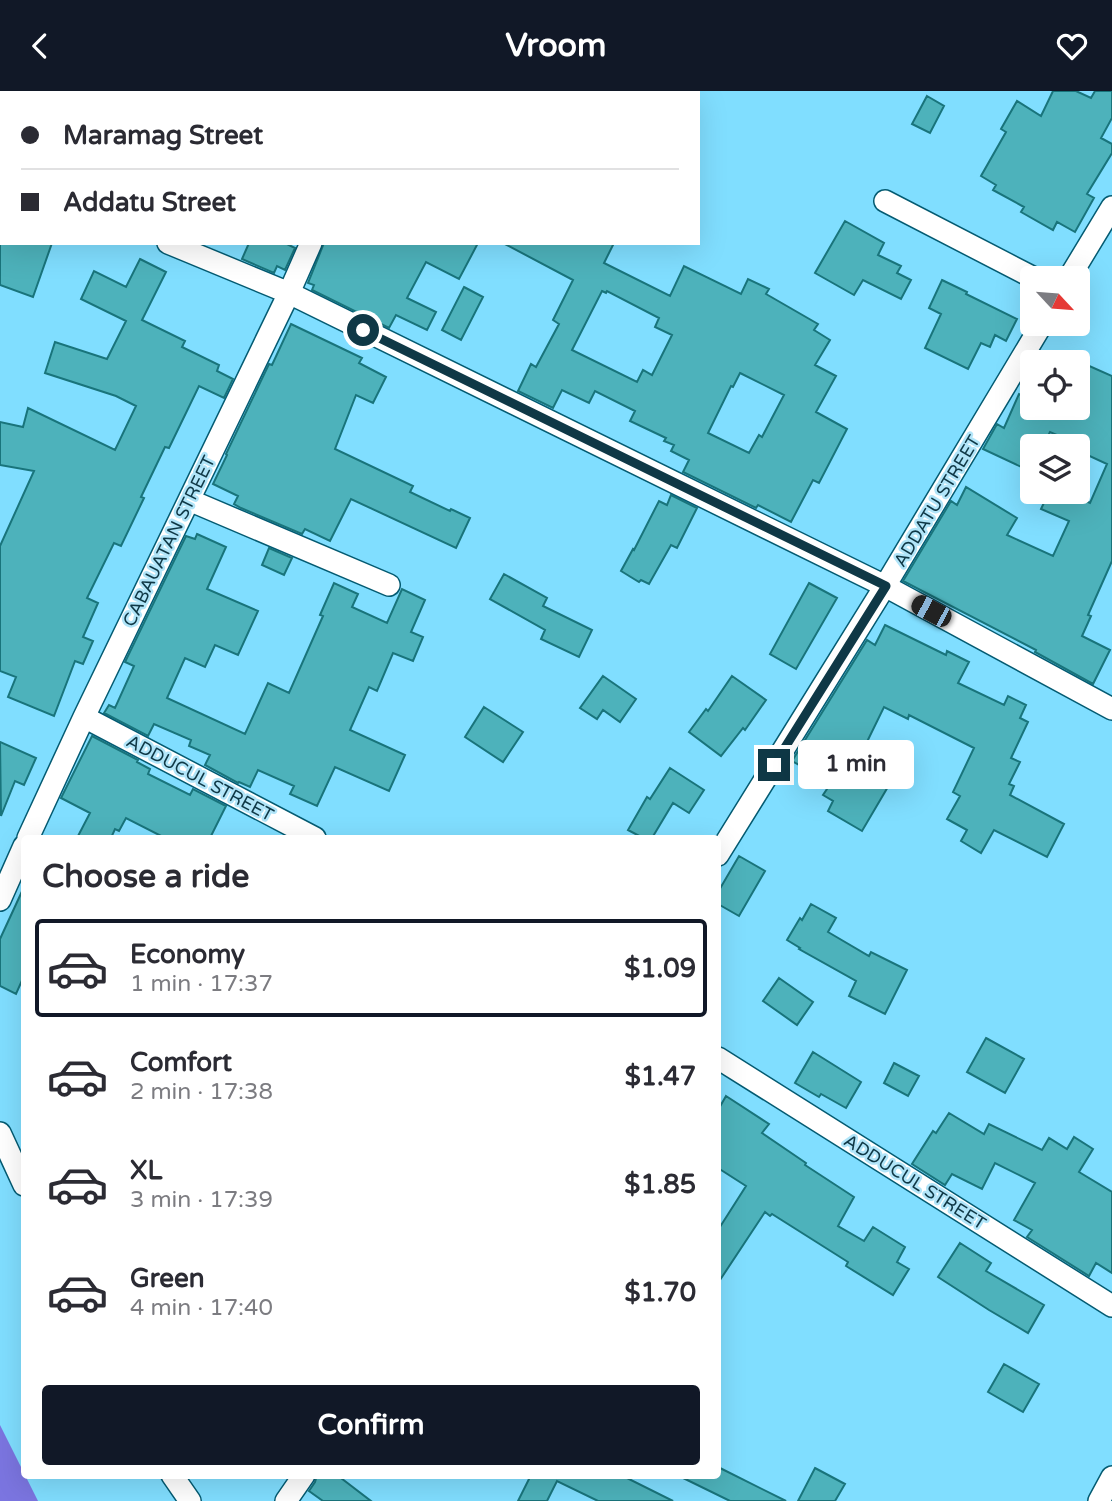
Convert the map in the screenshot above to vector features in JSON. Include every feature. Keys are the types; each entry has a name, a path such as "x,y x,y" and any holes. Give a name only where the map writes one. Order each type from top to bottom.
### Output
{"street":[{"path":"885,201 1020,271"},
{"path":"1076,266 1112,207"},
{"path":"173,245 289,293 886,586 1112,709"},
{"name":"CABAUATAN STREET","path":"29,835 310,245"},
{"name":"ADDATU STREET","path":"721,850 886,586 1035,336"},
{"path":"189,500 389,585"},
{"name":"ADDUCUL STREET","path":"84,717 309,835"},
{"path":"0,899 21,853"},
{"name":"ADDUCUL STREET","path":"721,1060 1112,1305"},
{"path":"0,1133 21,1178"},
{"path":"1099,1501 1112,1477"},
{"path":"175,1479 190,1501"},
{"path":"286,1501 301,1479"}],"shaded area":[{"path":"0,1425 21,1467 21,1479 27,1479 38,1501 0,1501"}],"building":[{"path":"1053,91 1076,91 1091,98 1095,91 1112,91 1112,118 1101,138 1112,144 1112,153 1087,194 1094,198 1075,232 1057,222 1053,230 1021,212 1024,207 993,190 996,185 981,176 1006,132 1001,129 1017,101 1041,116"},
{"path":"927,96 944,106 930,133 912,124"},
{"path":"845,221 884,243 878,255 901,266 897,273 911,280 901,299 863,280 854,295 815,273"},
{"path":"0,245 51,245 33,297 0,285"},
{"path":"248,245 289,245 295,248 285,270 277,266 274,273 242,259"},
{"path":"323,245 477,245 459,279 426,262 407,298 436,312 427,330 396,315 389,328 312,290 314,285 308,283"},
{"path":"507,245 613,245 604,263 670,296 684,266 741,294 748,279 769,289 766,294 818,324 814,330 830,340 815,365 836,376 816,412 847,429 819,483 813,480 791,522 683,472 689,460 671,451 674,445 664,441 666,438 630,421 635,411 595,391 589,403 562,390 553,408 518,391 531,364 536,367 559,324 553,320 573,280","holes":["602,291 607,291 659,318 655,327 672,335 652,375 643,370 637,382 572,350","740,373 784,395 762,437 759,435 749,453 708,433"]},
{"path":"140,259 166,272 142,320 185,341 182,347 219,365 217,371 233,379 224,398 199,386 169,448 165,447 121,546 114,543 87,598 98,603 83,637 93,641 83,664 75,661 54,716 8,697 16,677 0,671 0,546 34,471 0,465 0,422 23,427 28,408 115,450 136,406 116,396 45,373 55,342 107,359 126,321 81,299 94,271 126,287"},
{"path":"942,280 1017,319 1006,341 995,335 990,347 981,343 968,369 925,348 941,314 929,308"},
{"path":"464,287 483,297 461,340 442,330"},
{"path":"291,324 362,358 359,363 386,377 373,403 356,395 335,449 413,486 410,492 470,518 456,548 351,499 330,541 305,529 302,534 241,508 234,504 238,496 213,484 269,364 272,365"},
{"path":"1090,366 1112,376 1112,561 1088,615 1091,616 1082,636 1110,650 1093,684 1035,652 1036,650 903,581 951,501 957,505 966,487 1017,518 1007,535 1053,556 1069,521 1041,509 1043,504 1090,504 1107,464 1090,456 1090,434 1020,434 1020,466 983,449 997,424 1004,428 1019,394 1020,420 1090,420"},
{"path":"671,495 697,508 677,548 671,545 649,584 641,580 639,582 621,571 659,501 667,505"},
{"path":"197,534 226,547 207,589 258,611 238,655 215,645 205,667 185,658 167,698 245,734 268,683 289,693 323,616 320,615 334,583 358,594 352,607 387,623 402,589 425,600 411,632 423,637 413,661 393,653 377,691 369,687 350,730 405,755 389,791 335,767 317,806 290,794 294,786 258,770 250,787 238,783 205,765 210,755 189,746 191,740 154,724 148,736 104,713 109,705 115,708 134,666 125,662 186,536 195,539"},
{"path":"269,548 292,558 284,575 262,565"},
{"path":"504,574 547,598 543,606 592,630 579,657 541,639 545,630 490,599"},
{"path":"809,583 837,598 796,669 770,654"},
{"path":"885,625 946,655 947,651 969,662 958,683 1004,705 1008,696 1026,705 1020,718 1028,722 1011,758 1020,762 1009,784 1014,786 1010,795 1064,824 1047,857 994,830 981,853 961,841 967,830 947,819 960,796 953,792 974,748 909,715 908,719 884,707 864,748 870,752 867,758 881,766 875,777 889,785 862,831 828,811 833,801 823,795 831,783 792,761 867,640 875,645"},
{"path":"603,676 636,699 620,722 603,710 597,719 580,708"},
{"path":"732,676 766,700 745,730 743,728 721,756 689,732 706,709 708,711"},
{"path":"484,707 523,732 503,762 465,737"},
{"path":"92,736 138,760 137,762 150,769 148,774 190,795 193,789 226,806 212,835 159,835 126,818 119,831 115,829 112,835 79,835 90,813 61,798"},
{"path":"0,742 36,758 24,785 15,781 1,816"},
{"path":"670,768 704,790 689,813 673,803 654,835 637,835 628,830 647,797 650,799"},
{"path":"739,856 765,871 739,916 721,906 721,887"},
{"path":"21,894 21,983 16,994 0,986 0,939"},
{"path":"811,904 836,918 828,932 869,956 871,952 907,970 885,1014 849,996 856,981 787,940"},
{"path":"779,978 813,1002 797,1025 763,1001"},
{"path":"986,1038 1024,1059 1005,1093 967,1072"},
{"path":"813,1052 861,1082 846,1108 795,1083"},
{"path":"894,1063 919,1076 908,1096 884,1083"},
{"path":"726,1096 769,1124 762,1133 854,1197 838,1226 864,1241 873,1227 905,1247 897,1262 909,1269 893,1295 846,1266 848,1262 765,1212 721,1278 721,1225 746,1186 721,1170 721,1105"},
{"path":"949,1113 984,1134 989,1124 1042,1150 1049,1138 1067,1149 1074,1137 1093,1149 1079,1172 1112,1192 1112,1273 1096,1263 1089,1276 1027,1237 1032,1230 1014,1220 1035,1183 995,1163 982,1189 952,1174 945,1185 912,1164 933,1131 936,1133"},
{"path":"960,1243 991,1263 986,1271 1044,1305 1028,1333 938,1277"},
{"path":"1004,1364 1039,1384 1023,1412 988,1392"},
{"path":"721,1468 786,1501 730,1501 685,1479 721,1479"},
{"path":"815,1468 845,1484 835,1501 798,1501"},
{"path":"316,1479 342,1479 371,1501 323,1501 309,1491"},
{"path":"529,1479 629,1479 673,1501 598,1501 557,1481 547,1501 518,1501"}],"route":[{"path":"363,330 886,586 774,765"}]}
